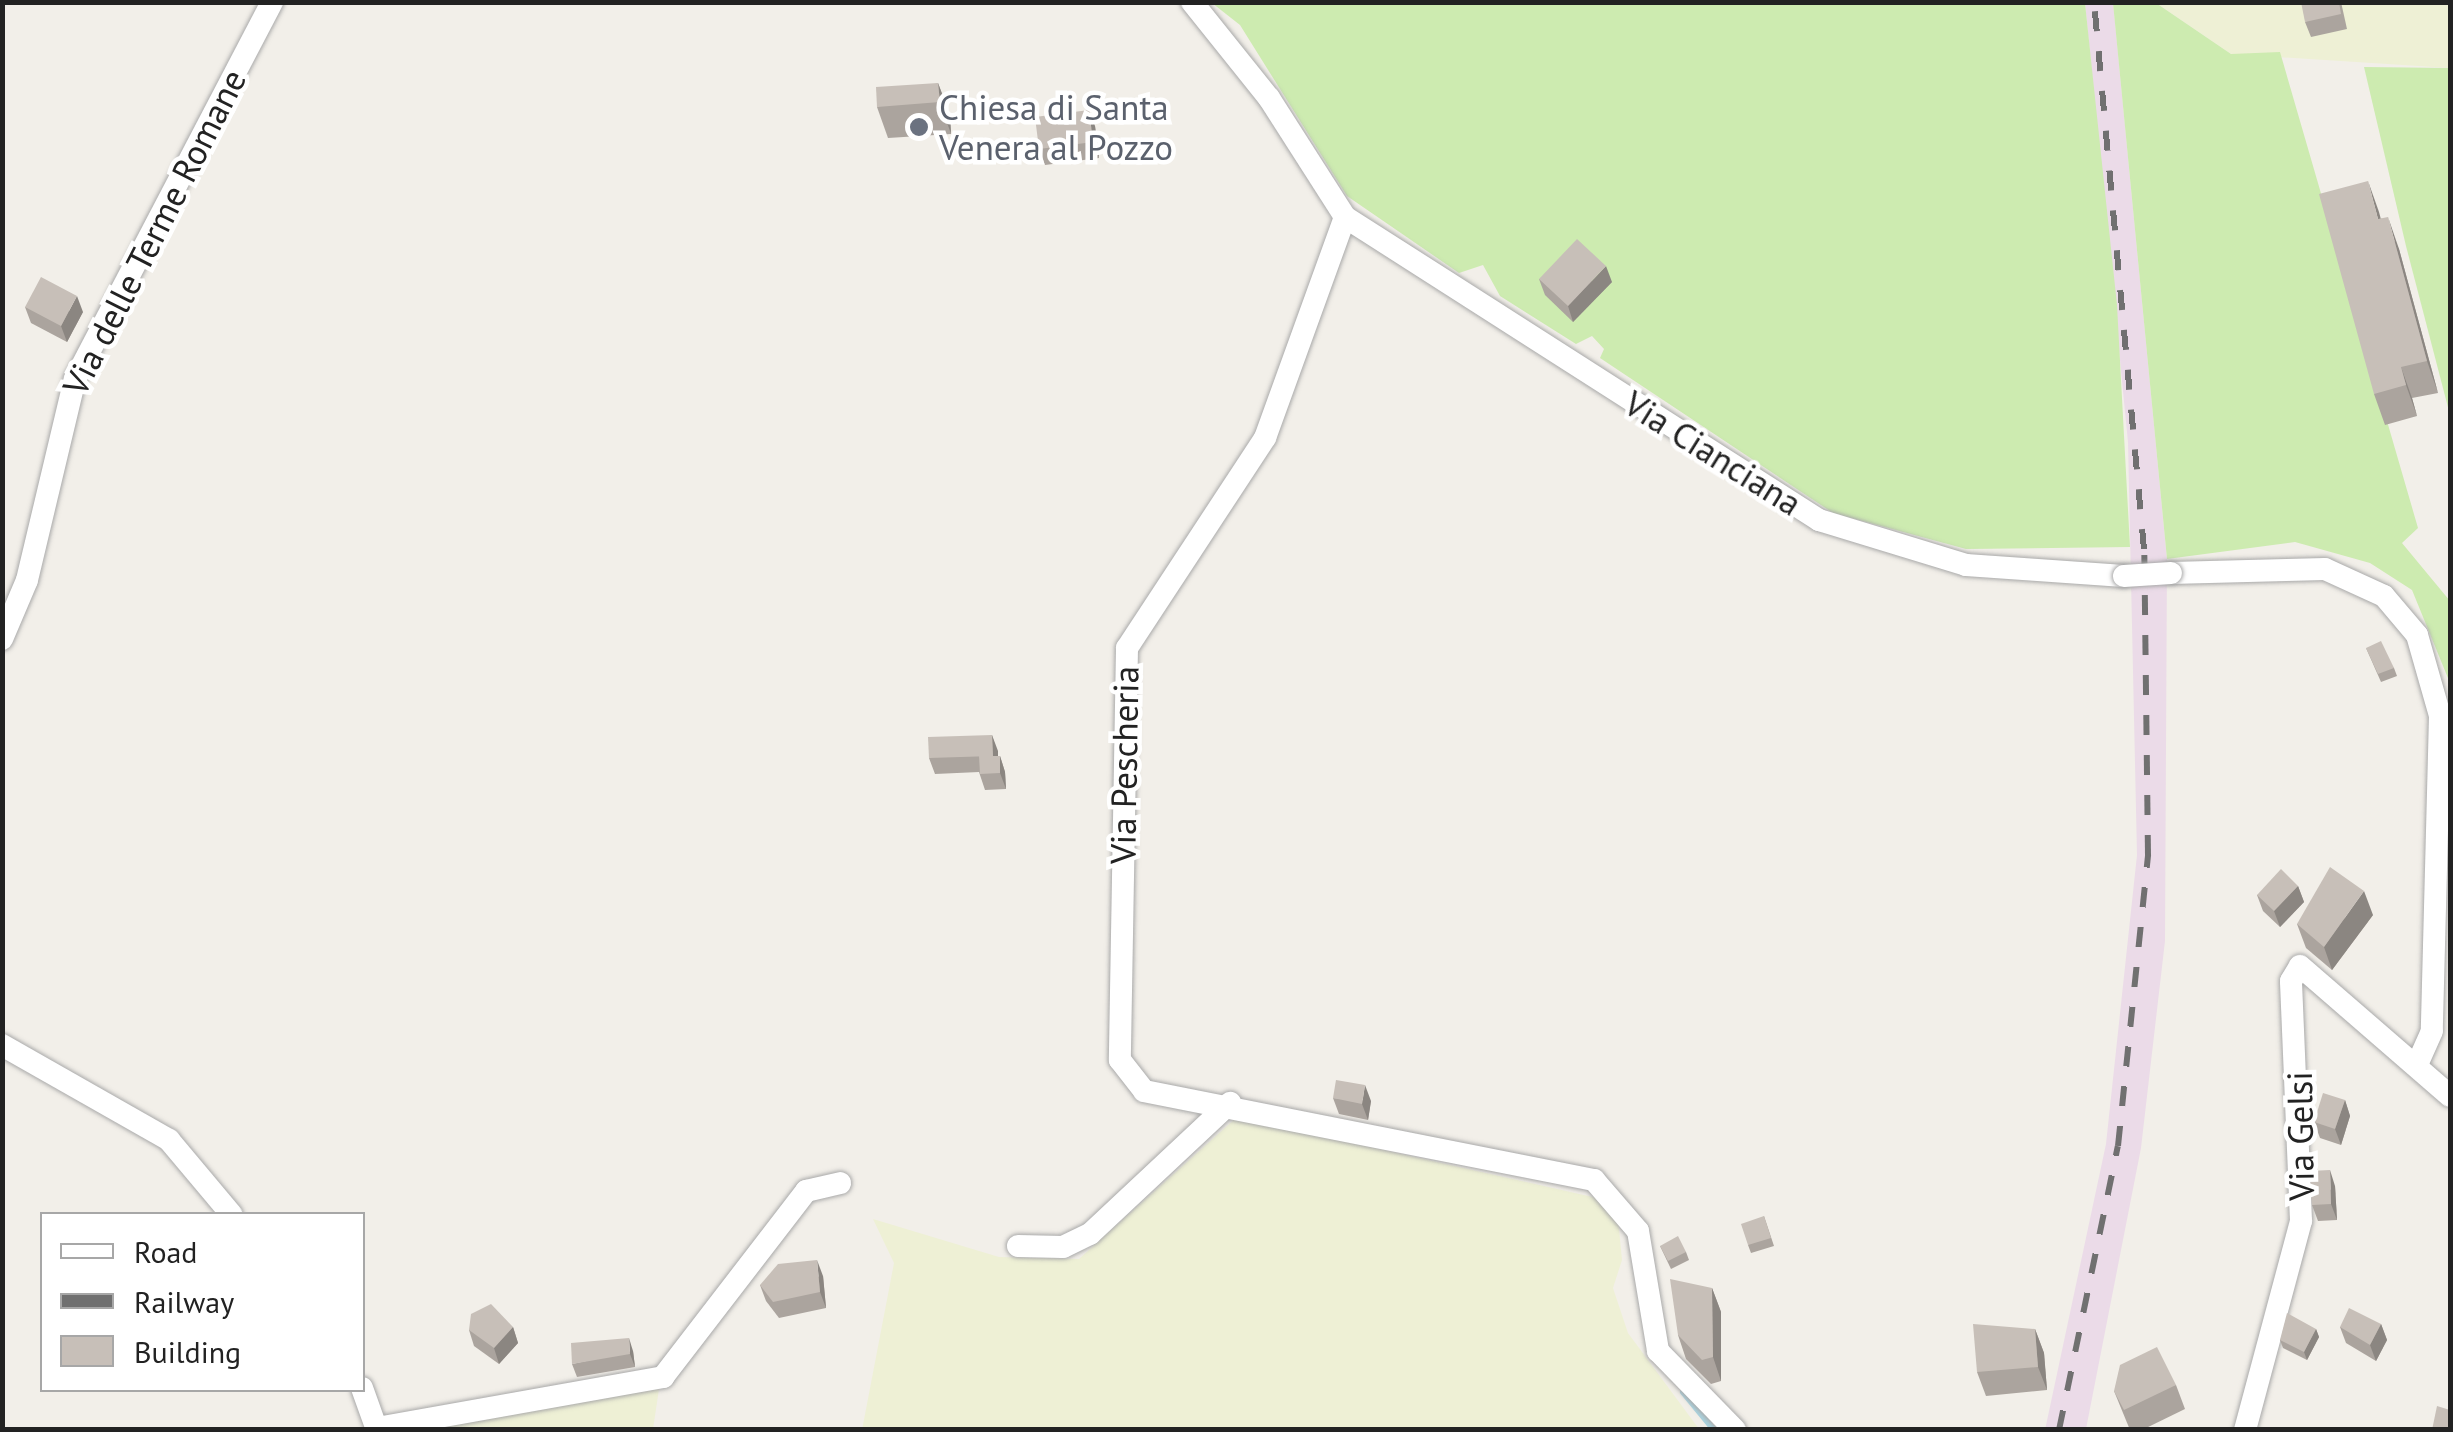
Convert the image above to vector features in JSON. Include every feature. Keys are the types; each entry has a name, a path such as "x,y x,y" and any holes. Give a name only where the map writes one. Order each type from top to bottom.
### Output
{"street":[{"name":"Via delle Terme Romane","path":"2,639 27,580 75,379 272,2"},
{"path":"1192,2 1345,217"},
{"name":"Via Cianciana","path":"1345,217 1820,520 1966,565 2124,576 2325,569 2384,596 2417,635 2440,716 2432,1030 2417,1065"},
{"name":"Via Pescheria","path":"1345,217 1264,438 1138,627 1123,667 1120,1060 1144,1091 1230,1103 1445,1144 1613,1192 1646,1258 1658,1350 1735,1430"},
{"name":"Via Gelsi","path":"2245,1430 2278,1307 2304,1164 2291,981 2300,966 2417,1065"},
{"path":"2,1045 170,1140 229,1212"},
{"path":"2417,1065 2450,1096"},
{"path":"1018,1246 1063,1247 1090,1234 1230,1103"},
{"path":"364,1392 377,1428 663,1378 806,1191 840,1183"}],"shaded area":[{"path":"2113,2 2167,559 2165,941 2141,1148 2086,1429 2045,1430 2106,1144 2137,855 2128,442 2085,3"}],"green space":[{"path":"1212,3 2085,3 2117,305 2130,547 1966,549 1833,513 1600,358 1604,349 1592,336 1576,344 1500,296 1483,265 1459,273 1347,196 1240,25"},
{"path":"2113,3 2156,3 2231,54 2280,52 2418,528 2402,543 2450,601 2450,683 2412,590 2370,563 2295,542 2167,559"},
{"path":"2156,3 2450,3 2450,68 2231,54"},
{"path":"2364,67 2450,68 2450,415 2406,246"},
{"path":"1237,1117 1597,1198 1618,1219 1622,1260 1613,1288 1628,1333 1699,1429 862,1430 894,1263 873,1219 999,1257 1079,1259"},
{"path":"659,1389 653,1429 437,1430 459,1416"}],"building":[{"path":"2301,2 2339,2 2341,14 2305,22"},
{"path":"938,83 940,102 877,107 876,87"},
{"path":"1089,110 1093,142 1039,149 1035,117"},
{"path":"2368,181 2378,219 2388,217 2427,361 2401,367 2406,385 2374,394 2319,194"},
{"path":"1577,239 1606,266 1568,306 1539,279"},
{"path":"41,277 77,296 61,326 25,307"},
{"path":"2381,641 2394,668 2378,674 2366,648"},
{"path":"992,735 993,756 929,758 928,737"},
{"path":"979,756 1000,756 1000,773 980,774"},
{"path":"2330,867 2364,891 2324,947 2297,924"},
{"path":"2281,869 2298,886 2274,911 2257,895"},
{"path":"1336,1080 1365,1085 1362,1104 1333,1098"},
{"path":"2323,1093 2345,1100 2335,1129 2314,1122"},
{"path":"2330,1170 2331,1204 2312,1205 2310,1171"},
{"path":"1764,1216 1771,1238 1748,1245 1741,1224"},
{"path":"1678,1236 1686,1252 1668,1261 1660,1246"},
{"path":"817,1260 820,1292 773,1302 760,1285 778,1264"},
{"path":"1670,1279 1712,1288 1713,1357 1702,1360 1678,1335"},
{"path":"491,1304 513,1327 494,1348 469,1330 471,1314"},
{"path":"2349,1308 2381,1324 2370,1345 2340,1327"},
{"path":"2287,1313 2316,1329 2304,1352 2280,1340"},
{"path":"1973,1324 2035,1329 2038,1367 1977,1372"},
{"path":"629,1338 630,1354 572,1364 571,1343"},
{"path":"2157,1347 2176,1385 2124,1410 2114,1391 2120,1365"},
{"path":"2437,1406 2450,1410 2450,1430 2432,1430"}],"waterway":[{"path":"1683,1392 1714,1430"}],"railway":[{"path":"2059,1430 2118,1146 2148,855 2144,549 2094,2"}],"place":[{"name":"Chiesa di Santa Venera al Pozzo","path":"919,127"}]}
